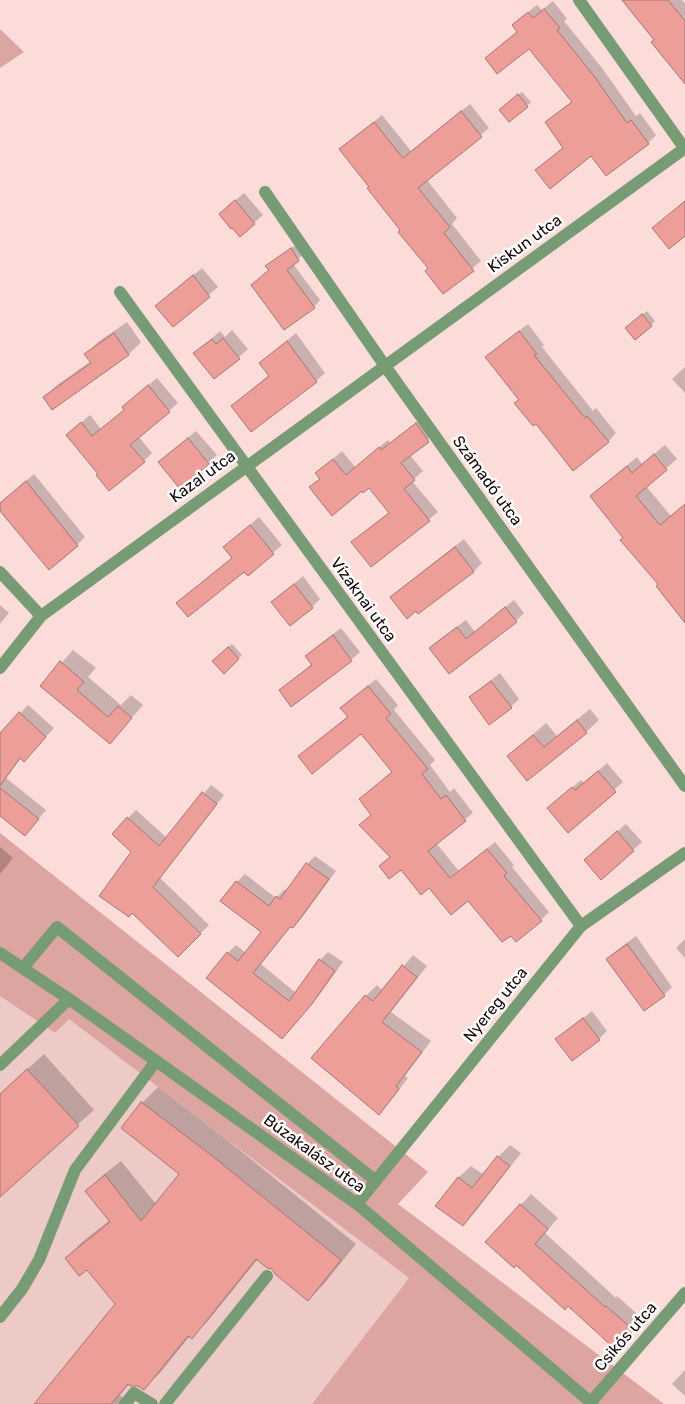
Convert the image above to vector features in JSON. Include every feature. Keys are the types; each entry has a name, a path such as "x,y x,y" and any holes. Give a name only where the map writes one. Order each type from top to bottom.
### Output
{"street":[{"path":"579,0 685,148"},
{"name":"Kiskun utca","path":"385,366 685,148"},
{"name":"Számadó utca","path":"265,192 385,366 685,786"},
{"name":"Vízaknai utca","path":"120,292 580,926"},
{"name":"Kazal utca","path":"0,668 41,616 385,366"},
{"path":"0,572 41,616"},
{"name":"Nyereg utca","path":"357,1204 580,926 685,853"},
{"name":"Búzakalász utca","path":"23,968 57,927 376,1181"},
{"name":"Búzakalász utca","path":"0,953 69,999 357,1204 592,1403"},
{"path":"0,1065 69,999"},
{"path":"0,1317 22,1289 39,1260 75,1170 156,1061"},
{"path":"165,1404 268,1276"},
{"name":"Csikós utca","path":"592,1403 685,1293"},
{"path":"125,1404 134,1393 152,1404"}],"shaded area":[{"path":"0,29 24,52 0,68"},
{"path":"0,833 428,1172 398,1204 664,1404 312,1404 409,1278 69,1019 55,1033 0,996"},
{"path":"0,996 55,1033 69,1018 409,1278 312,1404 0,1404"}],"building":[{"path":"622,0 668,0 685,21 685,84 651,42 654,40"},
{"path":"544,9 560,28 557,30 594,76 627,123 631,120 649,144 606,176 591,156 550,189 535,170 563,148 545,122 572,102 529,49 497,74 485,58 517,32 512,25 528,12 533,18"},
{"path":"518,94 528,107 509,122 499,110"},
{"path":"461,111 482,137 418,188 450,227 444,233 474,271 443,294 425,271 428,268 398,232 400,230 339,149 374,122 403,158"},
{"path":"235,200 255,224 240,237 219,214"},
{"path":"685,201 685,236 669,249 652,228"},
{"path":"291,248 299,261 287,270 315,308 284,330 251,285 269,270 265,266"},
{"path":"193,275 210,297 173,327 155,306"},
{"path":"642,314 652,326 635,340 625,328"},
{"path":"519,331 537,354 534,355 585,418 587,416 609,442 573,471 536,424 533,426 514,403 519,400 485,357"},
{"path":"114,333 129,355 52,410 43,397 91,363 84,354"},
{"path":"223,338 240,359 214,379 193,353 212,339 216,344"},
{"path":"287,341 317,382 251,432 231,406 269,376 259,363"},
{"path":"148,385 170,412 130,445 145,462 109,491 96,475 98,474 66,435 81,422 92,436 124,410 122,407"},
{"path":"416,423 429,442 401,463 415,480 404,489 430,521 371,567 351,542 389,513 369,488 363,493 362,491 332,516 309,487 320,479 315,473 333,459 346,475 379,447 381,450"},
{"path":"188,438 209,464 180,489 158,462"},
{"path":"654,454 667,470 636,496 660,525 685,504 685,623 656,586 658,584 620,540 623,538 590,496 627,466 632,473"},
{"path":"26,481 78,546 49,570 0,511 0,503"},
{"path":"250,525 274,554 248,576 244,572 188,617 176,603 232,558 223,547"},
{"path":"455,547 474,572 418,614 416,611 407,619 390,597"},
{"path":"294,584 313,608 290,626 271,602"},
{"path":"505,607 517,622 449,674 429,648 457,627 466,639"},
{"path":"333,635 352,661 291,707 279,690 312,665 305,656"},
{"path":"228,647 239,659 224,674 212,661"},
{"path":"60,661 84,682 77,690 108,717 118,706 132,718 110,744 40,686"},
{"path":"491,681 512,708 489,725 469,697"},
{"path":"368,686 391,714 386,718 428,769 422,774 441,799 446,795 466,821 428,851 450,878 487,849 507,873 504,876 542,921 516,942 511,936 502,942 468,901 451,915 429,888 421,895 401,870 389,879 379,866 390,857 359,825 371,815 359,799 392,772 361,734 312,774 298,756 348,717 340,708"},
{"path":"19,712 46,737 24,762 20,758 0,786 0,733"},
{"path":"577,720 587,733 527,781 507,756 533,735 544,747"},
{"path":"598,771 616,792 568,833 547,808 572,787 575,790"},
{"path":"0,788 39,819 25,836 0,816"},
{"path":"202,792 217,804 153,887 201,934 178,957 132,913 129,917 99,896 131,852 112,834 127,817 159,846"},
{"path":"617,831 634,851 601,880 584,860"},
{"path":"306,863 329,879 293,928 290,927 253,973 289,1001 319,959 335,971 312,1004 282,1039 206,978 227,952 238,961 261,932 220,901 236,881 269,906 276,896 280,899"},
{"path":"627,944 665,996 644,1011 606,959"},
{"path":"402,965 417,977 382,1022 422,1052 396,1086 399,1089 379,1115 311,1058 365,995 373,1001"},
{"path":"583,1018 600,1040 572,1061 555,1039"},
{"path":"27,1069 79,1126 0,1197 0,1094"},
{"path":"141,1102 211,1155 341,1260 308,1301 275,1274 272,1269 267,1268 256,1259 192,1339 188,1336 144,1390 138,1386 130,1386 128,1384 111,1404 34,1404 115,1304 87,1270 79,1276 65,1258 110,1222 85,1191 105,1175 141,1221 179,1174 121,1128"},
{"path":"497,1156 510,1166 463,1226 435,1206 458,1177 472,1188"},
{"path":"520,1204 548,1229 535,1244 605,1307 636,1332 631,1332 615,1349 568,1306 565,1310 516,1265 514,1268 485,1242"}]}
